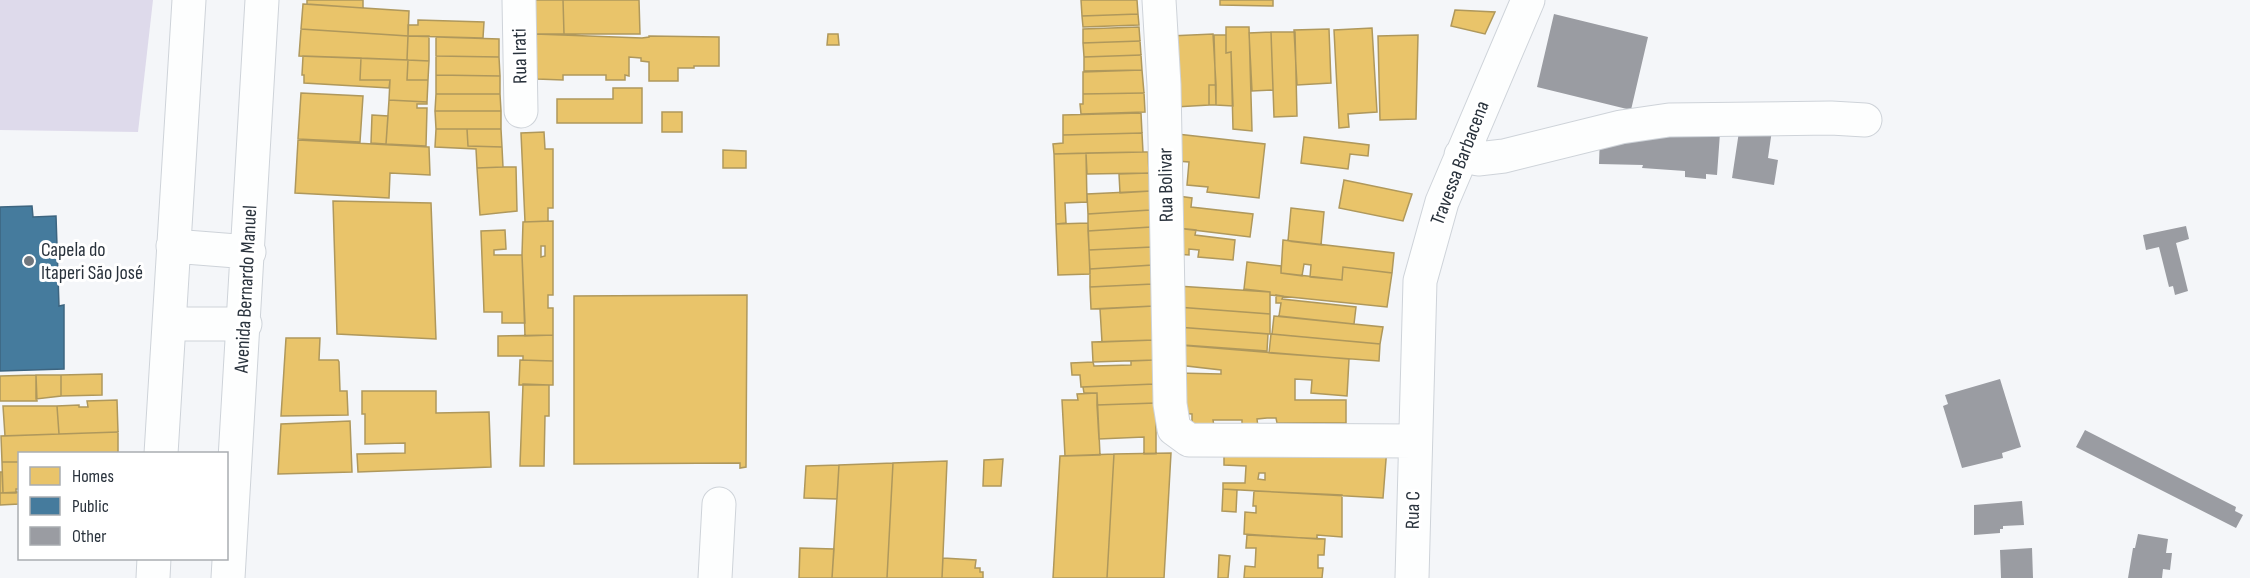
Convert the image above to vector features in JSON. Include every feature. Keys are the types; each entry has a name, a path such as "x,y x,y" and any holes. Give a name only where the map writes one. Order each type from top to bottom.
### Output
{"street":[{"path":"161,452 189,0"},
{"name":"Avenida Bernardo Manuel","path":"228,578 249,252 262,0"},
{"name":"Rua Irati","path":"519,0 521,111"},
{"name":"Rua Bolivar","path":"1159,0 1164,85 1170,404 1174,429 1189,440 1415,441"},
{"name":"Travessa Barbacena","path":"1415,441 1420,281 1442,201 1528,0"},
{"path":"1461,155 1478,159 1504,156 1622,127 1669,120 1831,118 1865,120"},
{"path":"173,246 249,252"},
{"path":"169,324 244,324"},
{"name":"Rua C","path":"1412,578 1415,441"},
{"path":"715,578 718,504"},
{"path":"153,578 154,560"}],"shaded area":[{"path":"0,0 153,0 138,132 0,130"}],"building: Homes":[{"path":"307,0 363,0 363,8 307,4"},
{"path":"534,0 563,0 564,34 535,34"},
{"path":"563,0 639,0 640,34 564,34"},
{"path":"1081,0 1137,0 1138,14 1082,16"},
{"path":"1220,0 1273,0 1273,6 1220,5"},
{"path":"303,4 409,11 408,36 301,29"},
{"path":"1455,10 1495,12 1485,34 1451,26"},
{"path":"1138,14 1139,25 1083,27 1082,16"},
{"path":"418,20 484,22 483,38 408,36 408,25 418,25"},
{"path":"1139,27 1140,41 1083,43 1083,29"},
{"path":"1226,27 1249,27 1252,131 1233,129 1231,52 1226,53"},
{"path":"1372,28 1377,112 1348,114 1349,127 1339,128 1334,30"},
{"path":"301,29 408,36 407,60 299,56"},
{"path":"1329,29 1331,83 1297,85 1294,30"},
{"path":"1271,32 1295,32 1297,116 1274,117"},
{"path":"1271,32 1273,90 1252,91 1249,33"},
{"path":"535,34 642,38 649,36 719,37 719,66 678,68 678,81 649,81 649,62 641,61 641,58 629,57 629,76 625,75 625,80 606,80 606,75 563,75 563,80 537,79"},
{"path":"828,34 838,34 839,45 827,45"},
{"path":"1213,34 1216,85 1209,85 1209,105 1175,107 1170,36"},
{"path":"1214,35 1226,35 1226,53 1231,52 1233,106 1216,105"},
{"path":"1418,35 1416,119 1380,120 1378,36"},
{"path":"408,36 429,36 429,61 407,60"},
{"path":"436,37 499,39 499,57 436,56"},
{"path":"1140,41 1141,55 1084,57 1083,43"},
{"path":"1141,55 1142,70 1084,71 1084,57"},
{"path":"303,56 361,58 360,80 390,80 389,88 304,83"},
{"path":"436,56 499,57 500,76 436,75"},
{"path":"361,58 408,60 407,80 428,80 427,102 389,100 390,80 360,80"},
{"path":"408,60 429,61 428,80 407,80"},
{"path":"1142,70 1144,93 1083,94 1083,72"},
{"path":"436,75 500,76 500,94 436,94"},
{"path":"1209,85 1216,85 1216,105 1209,105"},
{"path":"613,88 642,88 642,123 557,123 557,99 613,99"},
{"path":"301,93 363,96 360,142 298,139"},
{"path":"1144,93 1145,112 1081,114 1080,104 1083,104 1083,94"},
{"path":"436,94 500,94 501,111 435,111"},
{"path":"389,100 427,102 427,104 417,104 417,108 427,108 426,146 386,144"},
{"path":"435,111 501,111 501,129 436,129"},
{"path":"662,112 682,112 682,132 662,132"},
{"path":"1141,113 1142,133 1063,135 1063,115"},
{"path":"372,115 388,116 386,144 371,143"},
{"path":"436,129 467,129 468,146 502,147 503,167 477,168 476,149 435,147"},
{"path":"467,129 501,129 502,147 468,146"},
{"path":"544,132 545,149 553,149 553,208 548,208 548,221 525,222 521,133"},
{"path":"1142,133 1143,152 1054,154 1053,144 1063,143 1063,135"},
{"path":"1177,134 1265,144 1259,198 1207,192 1208,187 1187,185 1189,162 1177,161"},
{"path":"1304,137 1369,145 1368,156 1350,154 1348,169 1301,163"},
{"path":"298,140 429,147 430,175 390,173 389,198 295,193"},
{"path":"723,150 746,151 746,168 723,168"},
{"path":"1148,152 1149,173 1087,174 1086,153"},
{"path":"1086,153 1087,202 1065,203 1066,223 1056,224 1054,154"},
{"path":"516,167 517,211 480,215 477,168"},
{"path":"1149,173 1150,191 1120,193 1119,174"},
{"path":"1344,180 1412,194 1403,221 1339,208"},
{"path":"1150,191 1150,210 1088,214 1087,194"},
{"path":"1178,196 1192,198 1191,207 1253,214 1250,237 1177,228"},
{"path":"333,201 431,203 436,339 337,334"},
{"path":"1291,208 1324,212 1321,245 1288,241"},
{"path":"1150,210 1151,227 1088,231 1088,214"},
{"path":"553,221 553,295 548,295 548,308 553,308 553,335 525,336 523,222","holes":["541,246 545,246 545,256 541,257"]},
{"path":"1088,223 1090,274 1058,275 1056,224"},
{"path":"1151,227 1152,247 1089,250 1088,231"},
{"path":"1177,228 1196,230 1195,235 1235,240 1233,260 1198,257 1199,250 1189,249 1189,255 1176,254"},
{"path":"505,230 506,249 494,250 494,255 522,255 525,323 502,323 502,312 484,312 481,231"},
{"path":"1283,240 1394,253 1392,273 1343,267 1342,280 1310,277 1311,265 1304,264 1302,276 1281,273"},
{"path":"1152,247 1153,265 1090,269 1089,250"},
{"path":"1247,262 1281,266 1281,273 1342,280 1343,267 1392,273 1387,307 1270,295 1270,292 1244,289"},
{"path":"1153,265 1153,284 1090,287 1090,269"},
{"path":"1153,284 1154,306 1091,309 1090,287"},
{"path":"1177,286 1270,292 1270,314 1177,307"},
{"path":"747,295 746,467 740,468 740,463 574,464 574,296"},
{"path":"1276,295 1283,296 1282,299 1356,307 1354,324 1279,316 1281,303 1276,303"},
{"path":"1154,306 1154,340 1102,342 1100,309"},
{"path":"1177,307 1270,314 1270,334 1177,327"},
{"path":"1274,316 1383,327 1380,344 1272,334"},
{"path":"1177,327 1268,334 1267,351 1183,345"},
{"path":"1271,334 1380,344 1379,361 1269,353"},
{"path":"553,335 553,361 523,360 523,356 498,356 498,336"},
{"path":"286,338 320,338 319,360 338,360 340,391 347,391 348,415 281,416"},
{"path":"1154,340 1155,360 1093,362 1092,342"},
{"path":"1178,345 1349,359 1347,396 1311,393 1312,380 1295,379 1295,400 1346,400 1346,423 1277,423 1276,418 1267,418 1257,419 1258,427 1242,427 1242,420 1213,420 1214,426 1192,424 1192,414 1176,413 1178,373 1221,374 1221,370 1178,365"},
{"path":"520,360 553,361 553,385 519,385"},
{"path":"1155,360 1155,384 1081,387 1080,375 1072,375 1071,363 1093,362 1094,366 1131,365 1131,361"},
{"path":"102,374 102,395 61,396 61,375"},
{"path":"36,375 61,375 61,396 36,399"},
{"path":"36,375 37,401 0,401 0,376"},
{"path":"523,384 549,385 549,416 545,416 544,466 520,466"},
{"path":"1155,384 1156,403 1097,405 1097,393 1084,393 1083,387"},
{"path":"362,391 436,391 436,413 489,412 491,467 358,472 357,454 405,453 405,443 365,444"},
{"path":"1097,393 1100,455 1065,456 1062,400 1078,400 1077,394"},
{"path":"117,400 118,432 59,434 57,406 88,407 87,401"},
{"path":"1156,403 1156,454 1144,454 1144,437 1099,439 1097,405"},
{"path":"3,406 57,406 59,434 5,436"},
{"path":"350,421 352,472 278,474 281,424"},
{"path":"118,432 118,452 18,452 18,462 2,462 1,436"},
{"path":"1387,447 1383,498 1223,489 1223,483 1245,483 1246,466 1224,465 1224,450","holes":["1259,473 1265,473 1265,480 1258,479"]},
{"path":"1171,453 1164,578 1107,578 1114,454"},
{"path":"1114,454 1107,578 1053,578 1060,456"},
{"path":"1003,459 1001,486 983,486 984,460"},
{"path":"947,461 942,578 887,578 893,463"},
{"path":"2,462 18,462 18,489 16,493 3,493"},
{"path":"893,463 887,578 832,578 839,465"},
{"path":"839,465 837,499 804,498 806,466"},
{"path":"0,472 2,472 3,493 0,493"},
{"path":"1223,489 1237,490 1236,512 1222,511"},
{"path":"1254,491 1342,495 1342,537 1317,535 1317,539 1244,534 1245,512 1256,513 1256,506 1253,506"},
{"path":"18,492 18,504 0,505 0,493"},
{"path":"1247,535 1325,539 1324,555 1318,555 1318,568 1323,568 1322,578 1244,578 1245,566 1255,567 1256,548 1246,548"},
{"path":"800,548 834,549 832,578 799,578"},
{"path":"1219,555 1230,556 1228,578 1218,578"},
{"path":"943,558 976,560 975,568 980,568 983,578 942,578"}],"building: Public":[{"name":"Capela do Itaperi São José","path":"32,206 33,217 56,216 59,306 64,305 64,369 0,371 0,207"}],"building: Other":[{"path":"1554,14 1648,37 1631,110 1537,87"},
{"path":"1740,125 1772,130 1768,158 1778,160 1774,185 1732,178"},
{"path":"1720,133 1717,175 1706,174 1706,179 1685,177 1685,171 1642,168 1643,165 1599,164 1600,135"},
{"path":"2186,226 2189,239 2176,243 2188,291 2175,295 2173,286 2169,287 2159,247 2146,250 2143,235"},
{"path":"2000,379 2021,447 2002,453 2003,458 1962,468 1943,406 1948,404 1945,395"},
{"path":"2085,430 2236,507 2235,511 2243,515 2236,528 2076,447"},
{"path":"2022,501 2024,525 2003,526 2000,533 1974,535 1974,505"},
{"path":"2138,534 2168,539 2166,553 2172,553 2170,570 2163,569 2162,578 2128,578"},
{"path":"2032,548 2033,578 2001,578 2000,550"}],"place":[{"name":"Capela do Itaperi São José","path":"29,261"}]}
